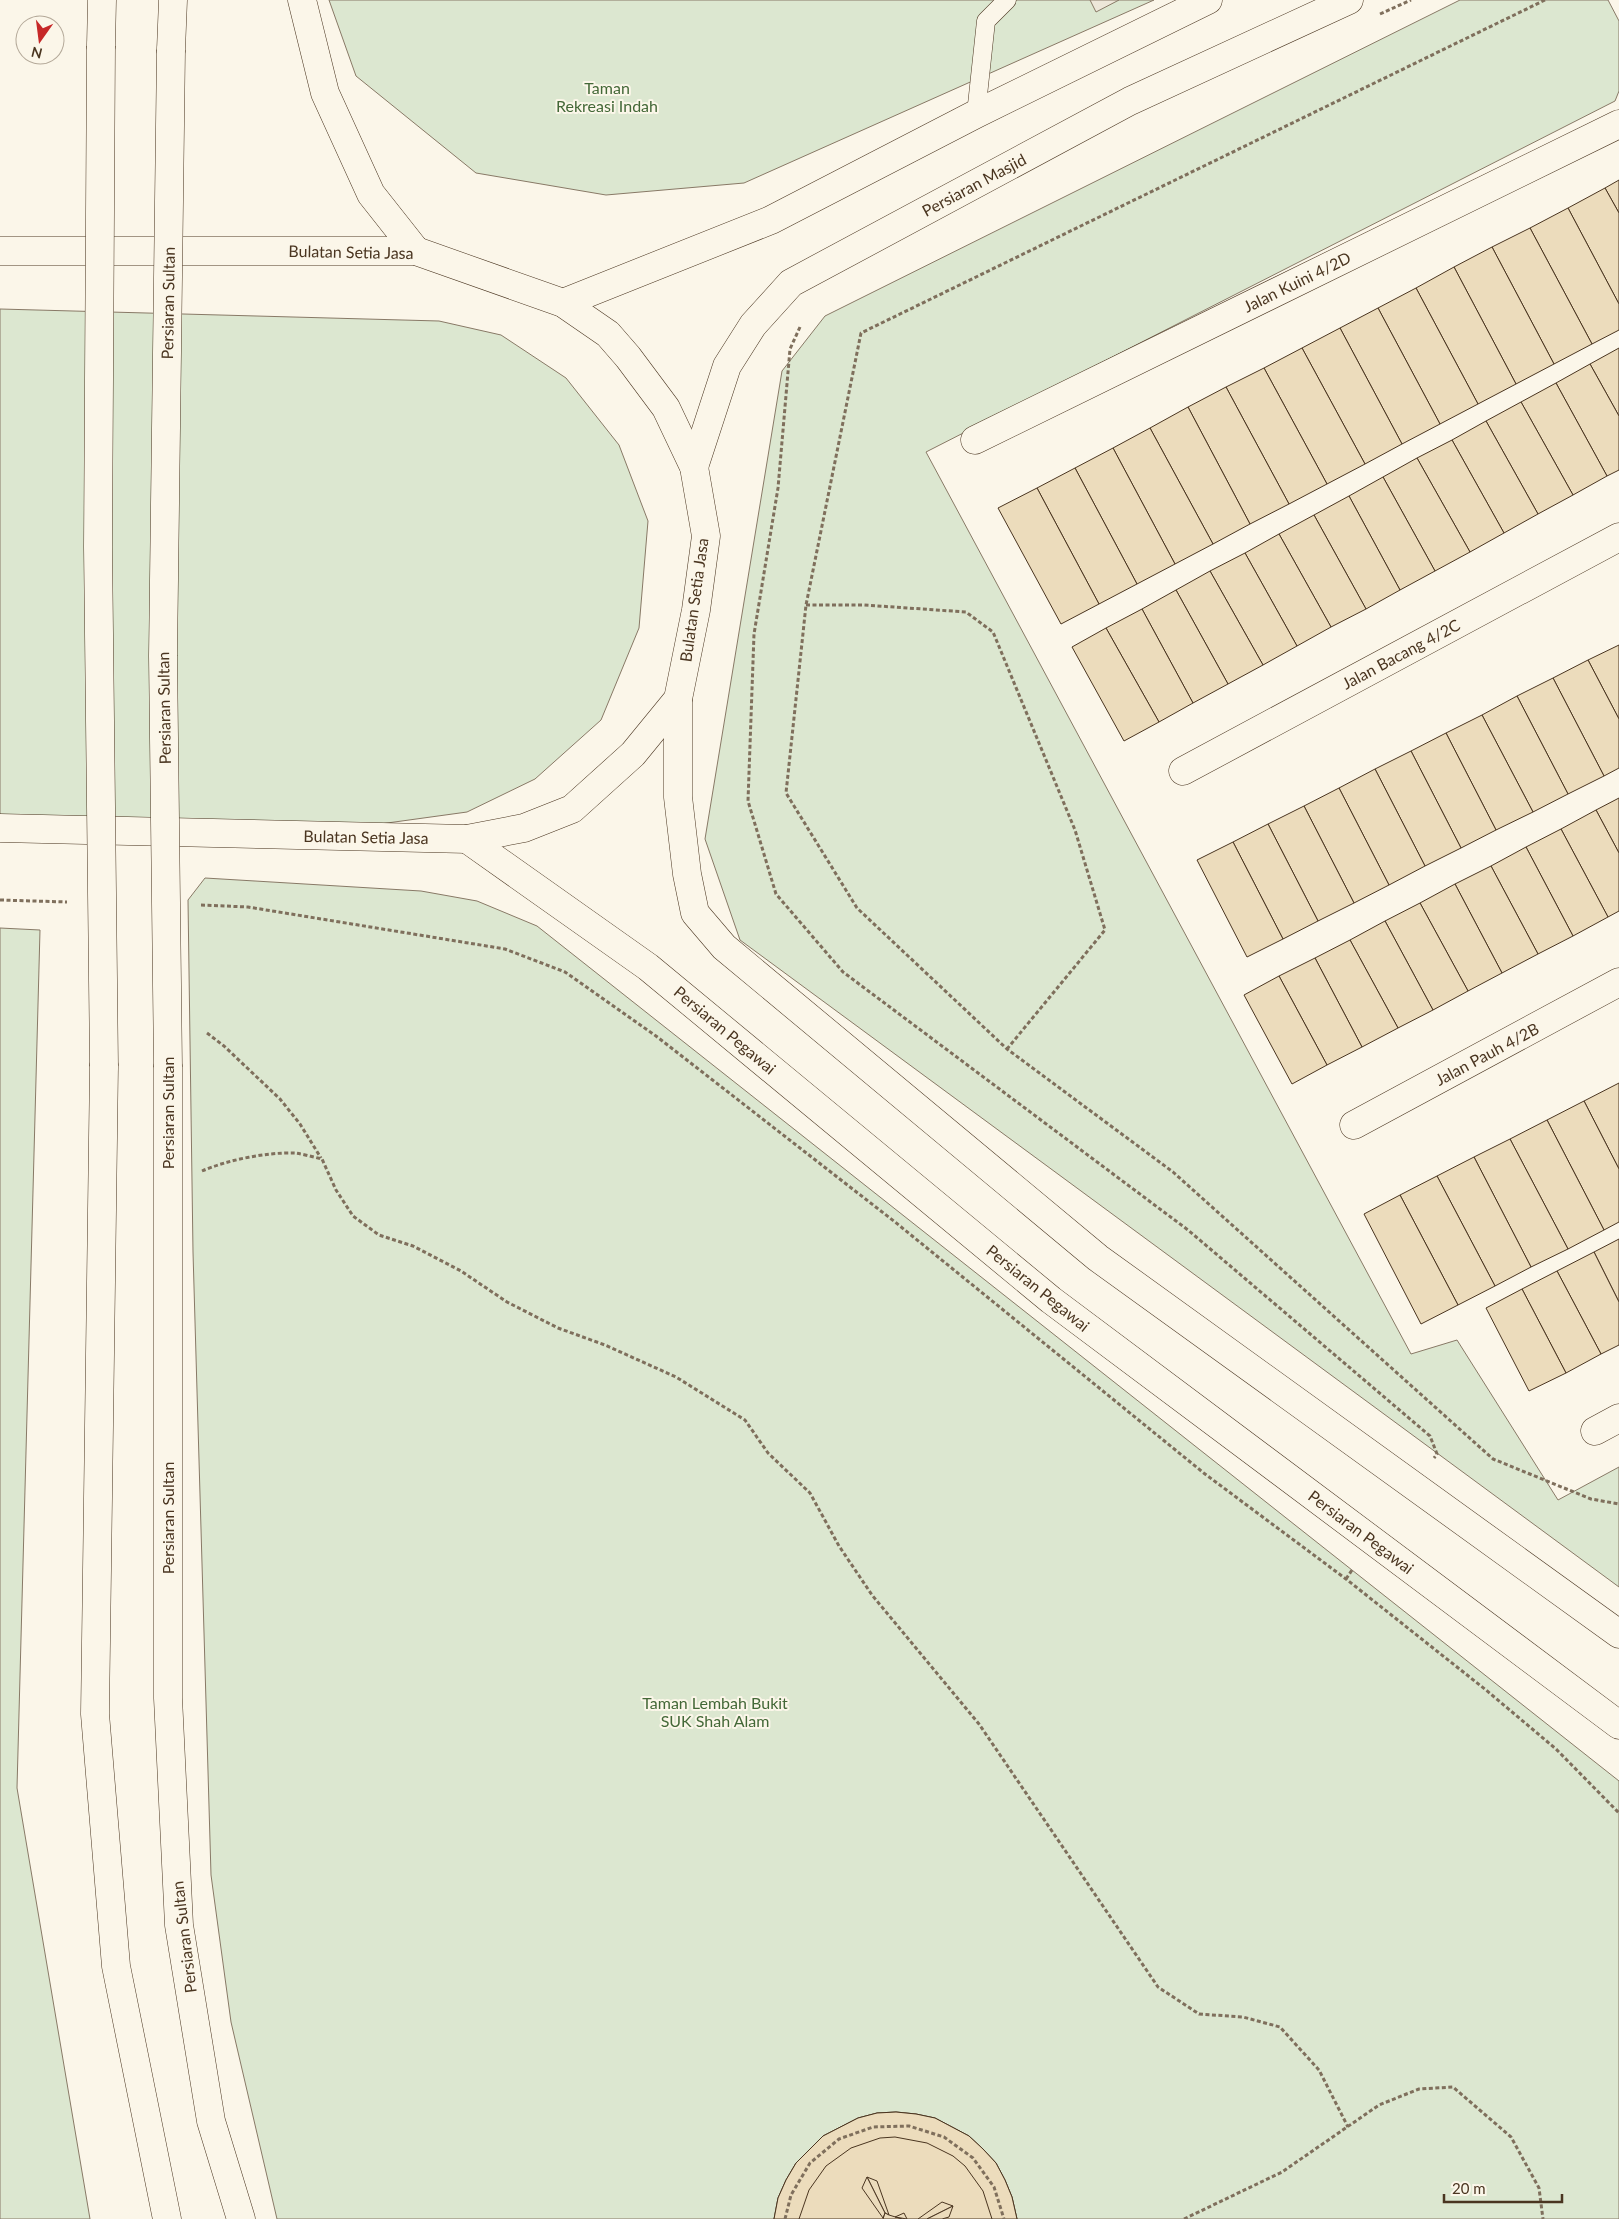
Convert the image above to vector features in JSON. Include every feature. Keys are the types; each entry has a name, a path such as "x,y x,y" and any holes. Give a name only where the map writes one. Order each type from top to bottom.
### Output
{"main road":[{"path":"102,0 98,547 104,1066 95,1714 116,1966 167,2219"},
{"name":"Persiaran Sultan","path":"172,0 163,656 168,1067 168,1698 179,1925 212,2121 241,2219"},
{"path":"302,0 325,93 371,194 416,251"},
{"path":"563,303 771,220 976,114 1208,0"},
{"name":"Persiaran Masjid","path":"694,467 727,366 753,325 791,283 1130,101 1349,0"},
{"name":"Jalan Kuini 4/2D","path":"976,440 1619,124"},
{"name":"Bulatan Setia Jasa","path":"0,251 416,251 563,303 608,334 628,356 666,408 694,467 706,536 696,610 678,699 633,754 572,809 524,828 467,839 0,828"},
{"name":"Jalan Bacang 4/2C","path":"1183,771 1619,537"},
{"path":"678,699 678,798 687,874 695,913 724,947 1098,1258 1619,1634"},
{"name":"Persiaran Pegawai","path":"467,839 648,967 1052,1300 1619,1725"},
{"name":"Jalan Pauh 4/2B","path":"1354,1125 1619,982"},
{"path":"1595,1430 1619,1418"}],"lane":[{"path":"976,114 986,21 1007,0"}],"path":[{"path":"1546,0 861,333 806,605 786,793 857,908 1007,1049 1173,1172 1493,1459 1591,1500 1619,1504"},
{"path":"802,323 790,349 778,488 754,634 748,801 776,894 843,972 1188,1230 1430,1436 1437,1454"},
{"path":"806,605 864,605 966,612 993,632 1075,830 1105,930 1007,1049"},
{"path":"0,900 70,902"},
{"path":"198,905 248,907 505,949 565,972 671,1048 887,1216 1205,1474 1346,1579 1486,1690 1556,1749 1619,1814"},
{"path":"207,1033 224,1046 280,1099 300,1124 322,1159 336,1190 353,1216 379,1236 413,1246 429,1254 461,1271 507,1302 558,1328 605,1345 676,1377 745,1420 768,1454 810,1493 839,1546 872,1595 979,1724 1158,1987 1199,2014 1243,2017 1280,2027 1320,2070 1348,2127"},
{"path":"168,1197 188,1176 221,1163 252,1157 295,1153 322,1159"},
{"path":"1184,2219 1282,2172 1379,2106 1419,2089 1453,2087 1511,2137 1539,2188 1543,2219"},
{"path":"786,2219 791,2195 810,2163 839,2140 873,2127 909,2126 944,2137 973,2158 994,2188 1004,2219"}],"green space":[{"name":"Taman Rekreasi Indah","path":"329,0 1154,0 744,183 606,195 476,173 356,76"},
{"path":"1460,0 1608,0 1619,21 1619,91 1615,101 926,452 1411,1354 1457,1340 1558,1500 1619,1467 1619,1587 740,940 705,839 782,371 825,316"},
{"path":"0,309 439,321 501,335 566,378 619,445 648,521 639,628 601,720 535,779 467,812 380,824 0,816"},
{"name":"Taman Lembah Bukit SUK Shah Alam","path":"205,878 421,891 477,901 537,926 1619,1781 1619,2219 277,2219 231,2022 211,1875 193,1252 188,900"},
{"path":"0,928 40,930 17,1788 90,2219 0,2219"}],"shaded area":[{"path":"1090,0 1119,0 1096,12"}],"building":[{"path":"1619,180 1619,213 1605,188"},
{"path":"1605,188 1619,213 1619,304 1568,208"},
{"path":"1568,208 1619,304 1619,330 1592,344 1530,228"},
{"path":"1530,228 1592,344 1554,364 1492,247"},
{"path":"1492,247 1554,364 1516,384 1454,267"},
{"path":"1454,267 1516,384 1478,404 1416,288"},
{"path":"1416,288 1478,404 1440,424 1378,308"},
{"path":"1378,308 1440,424 1402,444 1340,328"},
{"path":"1340,328 1402,444 1365,464 1302,348"},
{"path":"1302,348 1365,464 1327,484 1264,368"},
{"path":"1619,348 1619,416 1590,364"},
{"path":"1590,364 1619,416 1619,470 1607,476 1556,383"},
{"path":"1264,368 1327,484 1289,504 1226,387"},
{"path":"1556,383 1607,476 1573,495 1521,402"},
{"path":"1226,387 1289,504 1250,524 1188,407"},
{"path":"1521,402 1573,495 1538,514 1486,421"},
{"path":"1188,407 1250,524 1213,544 1150,428"},
{"path":"1486,421 1538,514 1504,533 1452,440"},
{"path":"1150,428 1213,544 1175,564 1113,448"},
{"path":"1452,440 1504,533 1470,552 1417,458"},
{"path":"1113,448 1175,564 1137,584 1075,468"},
{"path":"1417,458 1470,552 1435,571 1383,477"},
{"path":"1075,468 1137,584 1099,604 1037,488"},
{"path":"1383,477 1435,571 1400,590 1349,496"},
{"path":"1037,488 1099,604 1061,624 998,508"},
{"path":"1349,496 1400,590 1366,609 1314,515"},
{"path":"1314,515 1366,609 1331,627 1279,534"},
{"path":"1279,534 1331,627 1297,646 1245,553"},
{"path":"1245,553 1297,646 1263,665 1210,571"},
{"path":"1210,571 1263,665 1228,684 1176,590"},
{"path":"1176,590 1228,684 1193,703 1142,609"},
{"path":"1142,609 1193,703 1159,722 1106,628"},
{"path":"1106,628 1159,722 1124,741 1072,647"},
{"path":"1619,645 1619,719 1588,660"},
{"path":"1588,660 1619,719 1619,768 1604,776 1553,678"},
{"path":"1553,678 1604,776 1568,794 1517,696"},
{"path":"1517,696 1568,794 1533,812 1482,715"},
{"path":"1482,715 1533,812 1496,830 1446,733"},
{"path":"1446,733 1496,830 1461,848 1411,751"},
{"path":"1411,751 1461,848 1425,866 1375,769"},
{"path":"1375,769 1425,866 1389,885 1339,788"},
{"path":"1339,788 1389,885 1354,903 1304,806"},
{"path":"1619,798 1619,853 1596,810"},
{"path":"1304,806 1354,903 1318,921 1268,824"},
{"path":"1596,810 1619,853 1619,911 1608,917 1561,829"},
{"path":"1268,824 1318,921 1283,939 1233,842"},
{"path":"1561,829 1608,917 1573,936 1526,847"},
{"path":"1233,842 1283,939 1247,957 1197,860"},
{"path":"1526,847 1573,936 1538,954 1491,866"},
{"path":"1491,866 1538,954 1502,973 1455,884"},
{"path":"1455,884 1502,973 1468,991 1420,903"},
{"path":"1420,903 1468,991 1433,1010 1385,921"},
{"path":"1385,921 1433,1010 1398,1028 1350,940"},
{"path":"1350,940 1398,1028 1362,1047 1315,958"},
{"path":"1315,958 1362,1047 1327,1065 1279,976"},
{"path":"1279,976 1327,1065 1292,1084 1244,995"},
{"path":"1619,1083 1619,1169 1584,1101"},
{"path":"1584,1101 1619,1169 1619,1222 1604,1230 1547,1120"},
{"path":"1547,1120 1604,1230 1568,1249 1510,1139"},
{"path":"1510,1139 1568,1249 1531,1267 1474,1157"},
{"path":"1474,1157 1531,1267 1495,1286 1437,1176"},
{"path":"1437,1176 1495,1286 1458,1305 1400,1195"},
{"path":"1400,1195 1458,1305 1421,1324 1364,1214"},
{"path":"1619,1239 1619,1302 1594,1252"},
{"path":"1594,1252 1619,1302 1619,1345 1601,1354 1557,1271"},
{"path":"1557,1271 1601,1354 1566,1373 1522,1289"},
{"path":"1522,1289 1566,1373 1529,1391 1486,1308"},
{"path":"896,2112 935,2118 969,2136 996,2163 1012,2197 1017,2219 992,2219 983,2191 965,2166 953,2156 927,2143 895,2137 865,2142 838,2156 817,2178 809,2190 799,2219 774,2219 778,2198 796,2163 823,2136 858,2118 877,2113"},
{"path":"896,2112 935,2118 969,2136 996,2163 1012,2197 1017,2219 774,2219 778,2198 796,2163 823,2136 858,2118 877,2113"},
{"path":"895,2137 927,2143 953,2156 965,2166 983,2191 992,2219 799,2219 809,2190 826,2166 851,2148 880,2138"},
{"path":"867,2177 877,2181 889,2215 885,2213"},
{"path":"867,2177 885,2213 883,2218 862,2188"},
{"path":"942,2202 953,2206 927,2219 918,2219"},
{"path":"953,2206 949,2217 927,2219"},
{"path":"885,2213 889,2215 902,2219 883,2219"},
{"path":"904,2213 907,2219 895,2217"}]}
